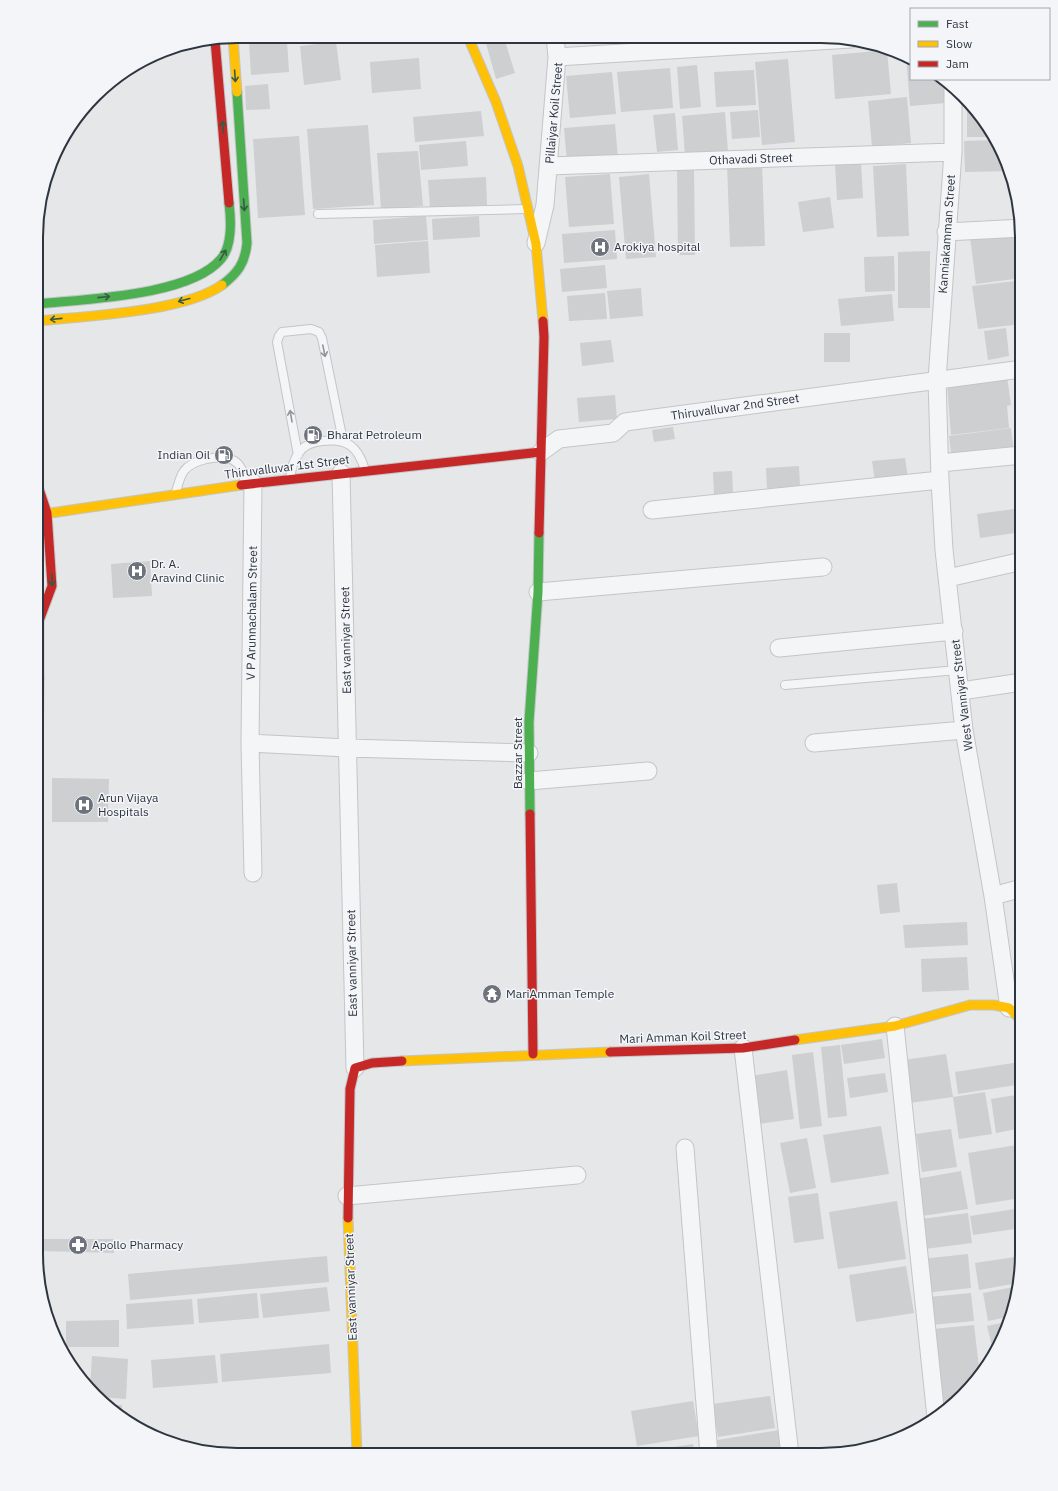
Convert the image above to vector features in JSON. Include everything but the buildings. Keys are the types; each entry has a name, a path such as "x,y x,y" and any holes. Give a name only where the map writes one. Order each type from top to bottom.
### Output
{"street":[{"path":"43,320 124,312 169,304 201,295 218,288 234,276 242,265 246,254 247,243 233,43"},
{"name":"Pillaiyar Koil Street","path":"470,43 498,109 518,166 536,244 544,338 541,452"},
{"path":"555,43 557,57"},
{"name":"Pillaiyar Koil Street","path":"536,244 545,204 557,57 786,43"},
{"path":"43,303 126,294 153,289 206,273 220,260 226,251 230,222 215,44"},
{"name":"Kanniakamman Street","path":"937,380 946,232 953,152 953,95"},
{"name":"Othavadi Street","path":"549,166 953,152"},
{"path":"946,232 1015,228"},
{"name":"Thiruvalluvar 2nd Street","path":"541,452 559,439 614,433 625,422 1015,370"},
{"name":"West Vanniyar Street","path":"937,380 940,472 948,578 964,730 993,896 1009,1008"},
{"name":"Thiruvalluvar 1st Street","path":"43,514 249,483 341,472 541,452"},
{"name":"Bazzar Street","path":"533,1054 529,722 538,592 541,452"},
{"path":"652,510 940,472 1015,456"},
{"name":"East vanniyar Street","path":"341,472 355,1068 350,1089 347,1196 357,1448"},
{"name":"V P Arunnachalam Street","path":"249,483 250,743 253,873"},
{"path":"43,502 47,514 52,586 43,607"},
{"path":"948,578 1015,563"},
{"path":"538,592 823,567"},
{"path":"779,648 954,631"},
{"path":"961,691 1015,683"},
{"path":"814,742 964,730"},
{"path":"250,743 347,748 529,753"},
{"path":"529,781 648,771"},
{"path":"993,896 1015,890"},
{"name":"Mari Amman Koil Street","path":"355,1068 372,1063 533,1054 743,1048 895,1026 970,1005 994,1004 1009,1008"},
{"path":"1009,1008 1015,1014"},
{"path":"895,1026 935,1411"},
{"path":"743,1048 789,1448"},
{"path":"686,1148 707,1448"},
{"path":"347,1196 577,1175"}],"lane":[{"path":"318,214 528,209"},
{"path":"298,455 277,342 278,336 282,332 311,329 319,332 322,338 343,441"},
{"path":"290,478 292,466 298,455 303,448 313,443 343,441 354,447 361,456 365,470"},
{"path":"176,494 184,471 199,461 224,456 234,460 242,467 244,475 249,483"},
{"path":"785,685 958,670"}],"traffic: fast":[{"path":"222,285 240,267 247,243 237,92"},
{"path":"43,304 136,294 186,281 206,271 221,259 228,247 231,224 229,203"},
{"path":"530,814 529,722 538,592 539,533"}],"traffic: slow":[{"path":"233,43 237,92"},
{"path":"471,43 496,102 518,166 536,244 543,321"},
{"path":"43,321 107,315 160,307 205,294 222,285"},
{"path":"43,514 241,485"},
{"path":"795,1040 895,1026 970,1005 994,1005 1009,1008 1015,1014"},
{"path":"402,1061 610,1052"},
{"path":"348,1218 357,1448"}],"traffic: jam":[{"path":"215,44 229,203"},
{"path":"539,533 544,337 543,321"},
{"path":"241,485 541,452"},
{"path":"43,501 47,513 52,586 43,610"},
{"path":"530,814 533,1054"},
{"path":"610,1052 743,1048 795,1040"},
{"path":"348,1218 350,1089 355,1068 372,1063 402,1061"}],"place":[{"name":"Arokiya hospital","path":"600,247"},
{"name":"Bharat Petroleum","path":"313,435"},
{"name":"Indian Oil","path":"224,455"},
{"name":"Dr. A. Aravind Clinic","path":"137,571"},
{"name":"Arun Vijaya Hospitals","path":"84,805"},
{"name":"MariAmman Temple","path":"492,994"},
{"name":"Apollo Pharmacy","path":"78,1245"}]}
